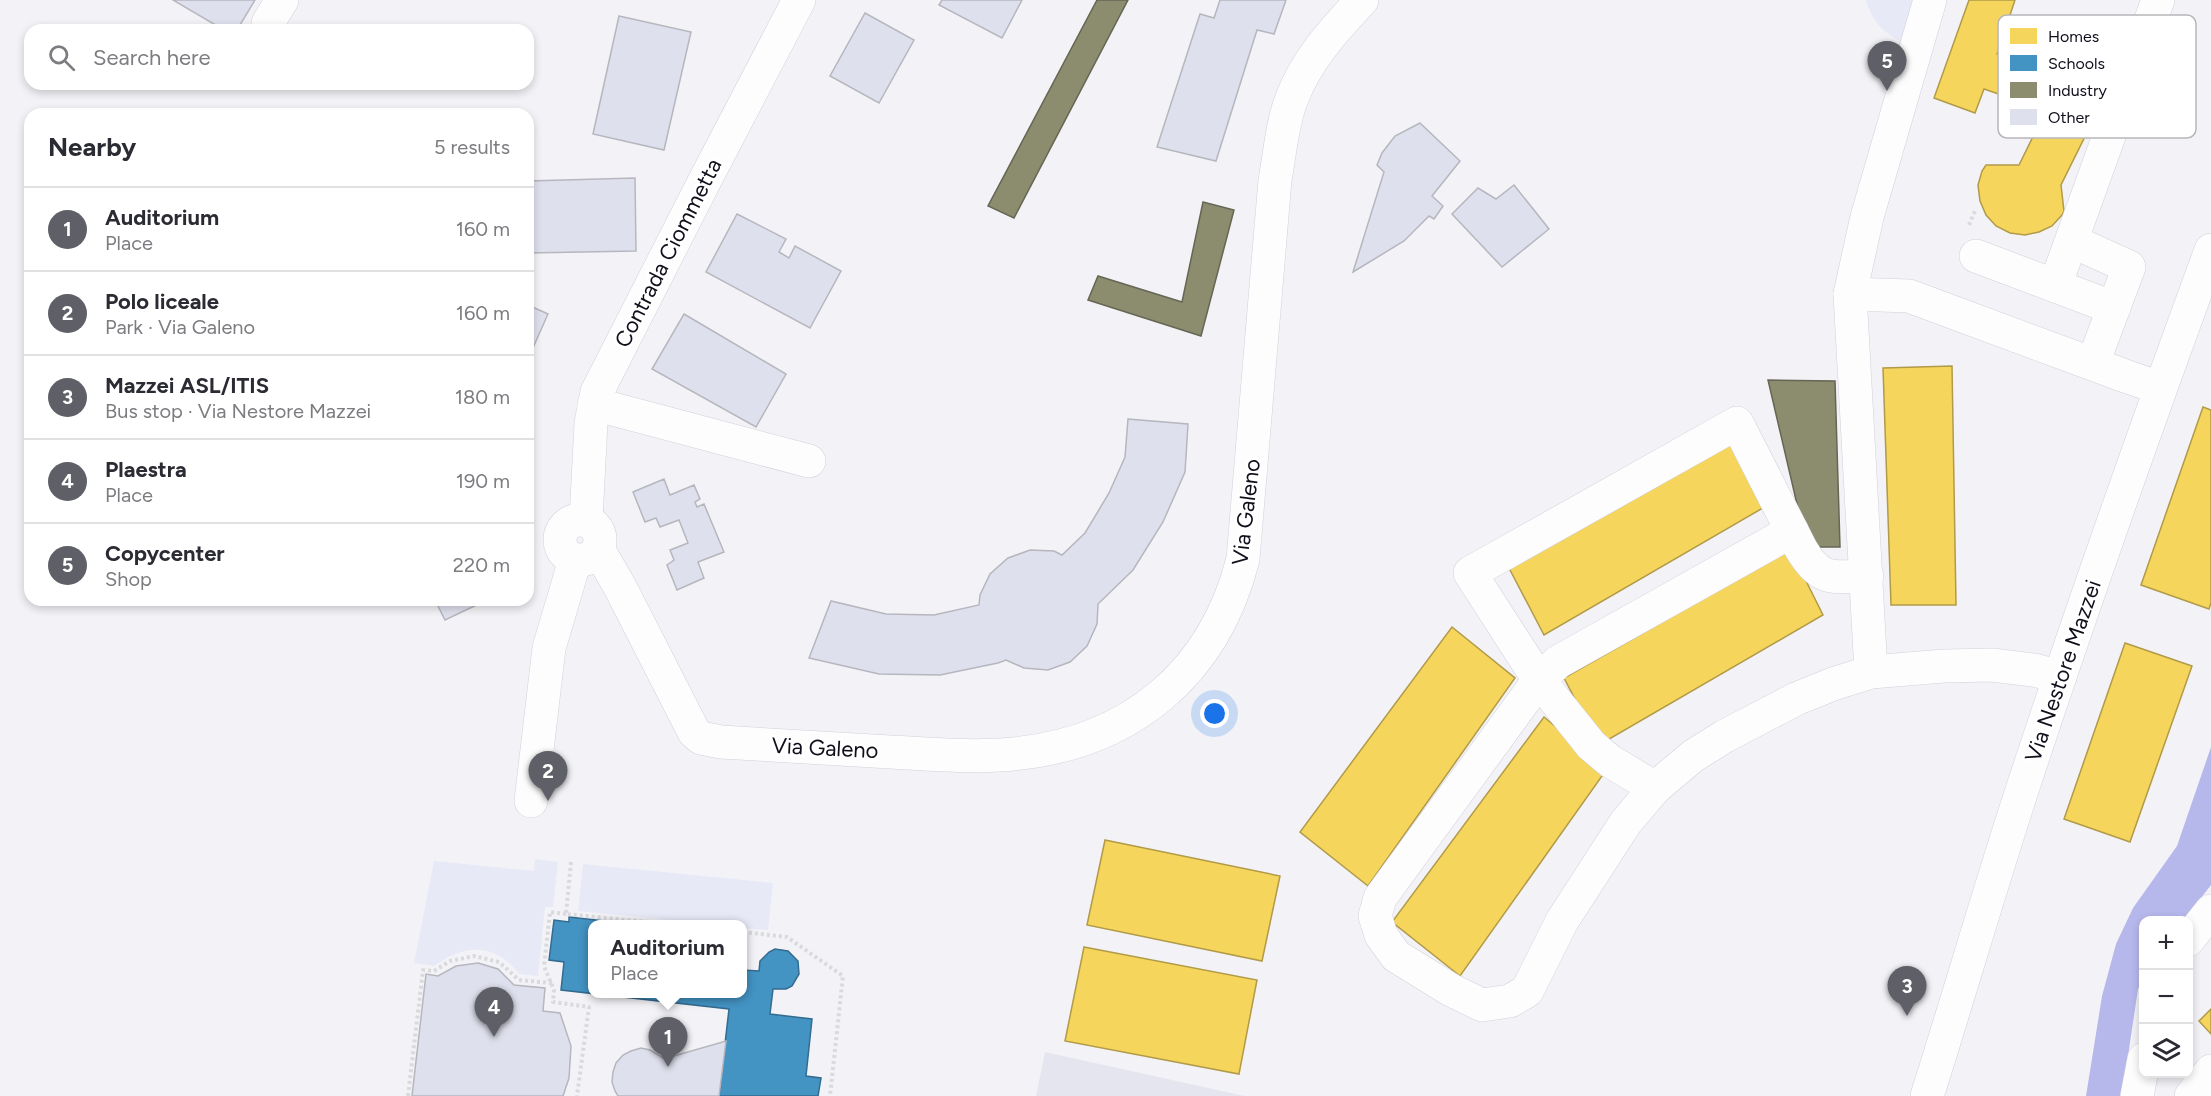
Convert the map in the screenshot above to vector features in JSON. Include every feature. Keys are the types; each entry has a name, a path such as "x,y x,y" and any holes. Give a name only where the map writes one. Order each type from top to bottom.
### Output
{"street":[{"name":"Contrada Ciommetta","path":"531,801 549,648 586,543 591,423 597,392 799,0"},
{"name":"Via Galeno","path":"586,543 620,587 694,732 701,738 721,742 940,755 1014,754 1064,745 1098,734 1131,718 1170,689 1199,654 1222,616 1236,586 1243,559 1275,180 1282,137 1291,99 1305,70 1324,41 1362,0"},
{"path":"1871,672 1850,294 1867,217 1930,0"},
{"path":"2153,15 2158,0"},
{"path":"2055,286 2109,138"},
{"path":"1972,240 2055,286 2114,308"},
{"path":"2072,241 2129,267 2096,355"},
{"name":"Via Nestore Mazzei","path":"1928,1096 2060,676 2160,388 2211,250"},
{"path":"1850,294 1909,296 2160,388"},
{"path":"594,404 809,461"},
{"path":"1655,788 1610,761 1591,745 1539,680 1470,573 1737,423 1813,568 1831,577 1867,576"},
{"path":"1792,531 1558,662 1539,680 1380,898 1375,916 1381,935 1396,956 1451,990 1482,1005 1510,1001 1527,991 1562,921 1626,822 1655,788 1693,756 1759,717 1833,684 1871,672 1992,665 2060,676"},
{"path":"2193,934 2211,911"},
{"path":"2191,1096 2211,1071"},
{"path":"2137,1096 2140,1078"}],"path":[{"path":"1972,240 1975,211"},
{"path":"566,914 571,862"},
{"path":"577,1096 589,1007 553,1002 554,990 544,966 550,912 628,920"},
{"path":"747,932 787,937 843,976 830,1096"},
{"path":"408,1096 423,970 434,971 450,961 474,956 499,962 519,980 552,983"}],"shaded area":[{"path":"1866,0 1917,0 1904,44 1880,26 1872,15"},
{"path":"535,859 558,862 553,907 545,907 538,976 519,974 500,956 479,950 457,953 434,966 414,963 434,861 534,871"},
{"path":"583,864 773,883 768,930 747,928 747,920 669,920 578,911"},
{"path":"1045,1052 1245,1096 1036,1096"}],"water":[{"path":"2211,747 2211,885 2187,916 2139,916 2139,987 2122,1096 2086,1096 2102,996 2116,944 2133,908 2177,846"}],"building: Homes":[{"path":"1969,0 2015,0 2010,15 1998,15 1998,94 1984,89 1975,113 1934,98"},
{"path":"2032,138 2084,138 2061,185 2064,211 2062,215 2052,226 2025,235 2010,233 1996,226 1986,215 1980,201 1978,185 1986,165 2019,165"},
{"path":"1952,366 1956,605 1891,605 1883,368"},
{"path":"2203,407 2211,410 2211,603 2209,609 2141,585"},
{"path":"1735,438 1768,505 1544,635 1509,568"},
{"path":"1790,549 1823,615 1599,745 1564,678"},
{"path":"1452,627 1515,678 1368,886 1300,832"},
{"path":"2125,643 2192,666 2130,842 2064,819"},
{"path":"1544,717 1607,769 1460,976 1392,922"},
{"path":"1105,840 1280,876 1262,961 1087,925"},
{"path":"1084,947 1257,980 1239,1074 1065,1041"},
{"path":"2211,1009 2211,1034 2199,1021"}],"building: Schools":[{"path":"569,917 596,920 588,920 588,993 561,990 564,962 549,960 554,920 569,922"},
{"path":"775,949 788,951 798,961 799,974 792,986 786,989 773,989 770,1014 812,1019 806,1076 821,1078 818,1096 719,1096 729,1009 631,998 747,998 747,970 759,971 760,961"}],"building: Industry":[{"path":"1097,0 1128,0 1014,218 988,206"},
{"path":"1203,202 1234,210 1201,336 1088,300 1098,276 1182,302"},
{"path":"1768,380 1835,381 1840,547 1807,547"}],"building: Other":[{"path":"173,0 255,0 241,24 214,24"},
{"path":"942,0 1022,0 1002,38 939,5"},
{"path":"1220,0 1286,0 1274,34 1257,30 1216,161 1157,147 1200,14 1214,18"},
{"path":"865,13 914,40 879,103 830,76"},
{"path":"619,16 691,32 664,150 593,134"},
{"path":"1420,123 1460,161 1432,196 1443,206 1434,219 1429,216 1404,241 1353,272 1384,172 1377,165 1382,153 1395,136"},
{"path":"635,178 636,251 534,253 534,181"},
{"path":"1514,185 1549,229 1502,267 1452,214 1478,188 1496,199"},
{"path":"737,214 786,239 779,252 789,258 795,246 841,271 810,328 706,272"},
{"path":"534,308 548,314 534,346"},
{"path":"684,314 786,374 756,427 652,369"},
{"path":"1128,419 1188,424 1185,472 1163,522 1133,570 1098,604 1097,624 1087,646 1070,662 1048,670 1024,668 1006,660 940,675 879,674 809,658 831,601 886,614 934,615 979,605 980,595 990,574 1008,558 1030,550 1054,551 1062,555 1085,533 1109,493 1125,457"},
{"path":"664,479 670,495 694,485 700,499 695,502 697,507 704,504 724,552 698,562 704,578 677,590 667,565 674,560 670,550 688,543 679,520 660,527 656,518 645,522 633,492"},
{"path":"438,606 474,606 445,620"},
{"path":"478,963 498,969 514,985 545,988 543,1011 560,1013 571,1046 569,1078 563,1096 412,1096 426,974 438,976 456,966"},
{"path":"726,1041 719,1096 618,1096 615,1091 612,1082 616,1063 623,1055 631,1051 641,1048 667,1058"}],"place":[{"name":"Copycenter","path":"1887,91"},
{"name":"Polo liceale","path":"548,801"},
{"name":"Mazzei ASL/ITIS","path":"1907,1016"},
{"name":"Plaestra","path":"494,1037"},
{"name":"Auditorium","path":"668,1067"}]}
